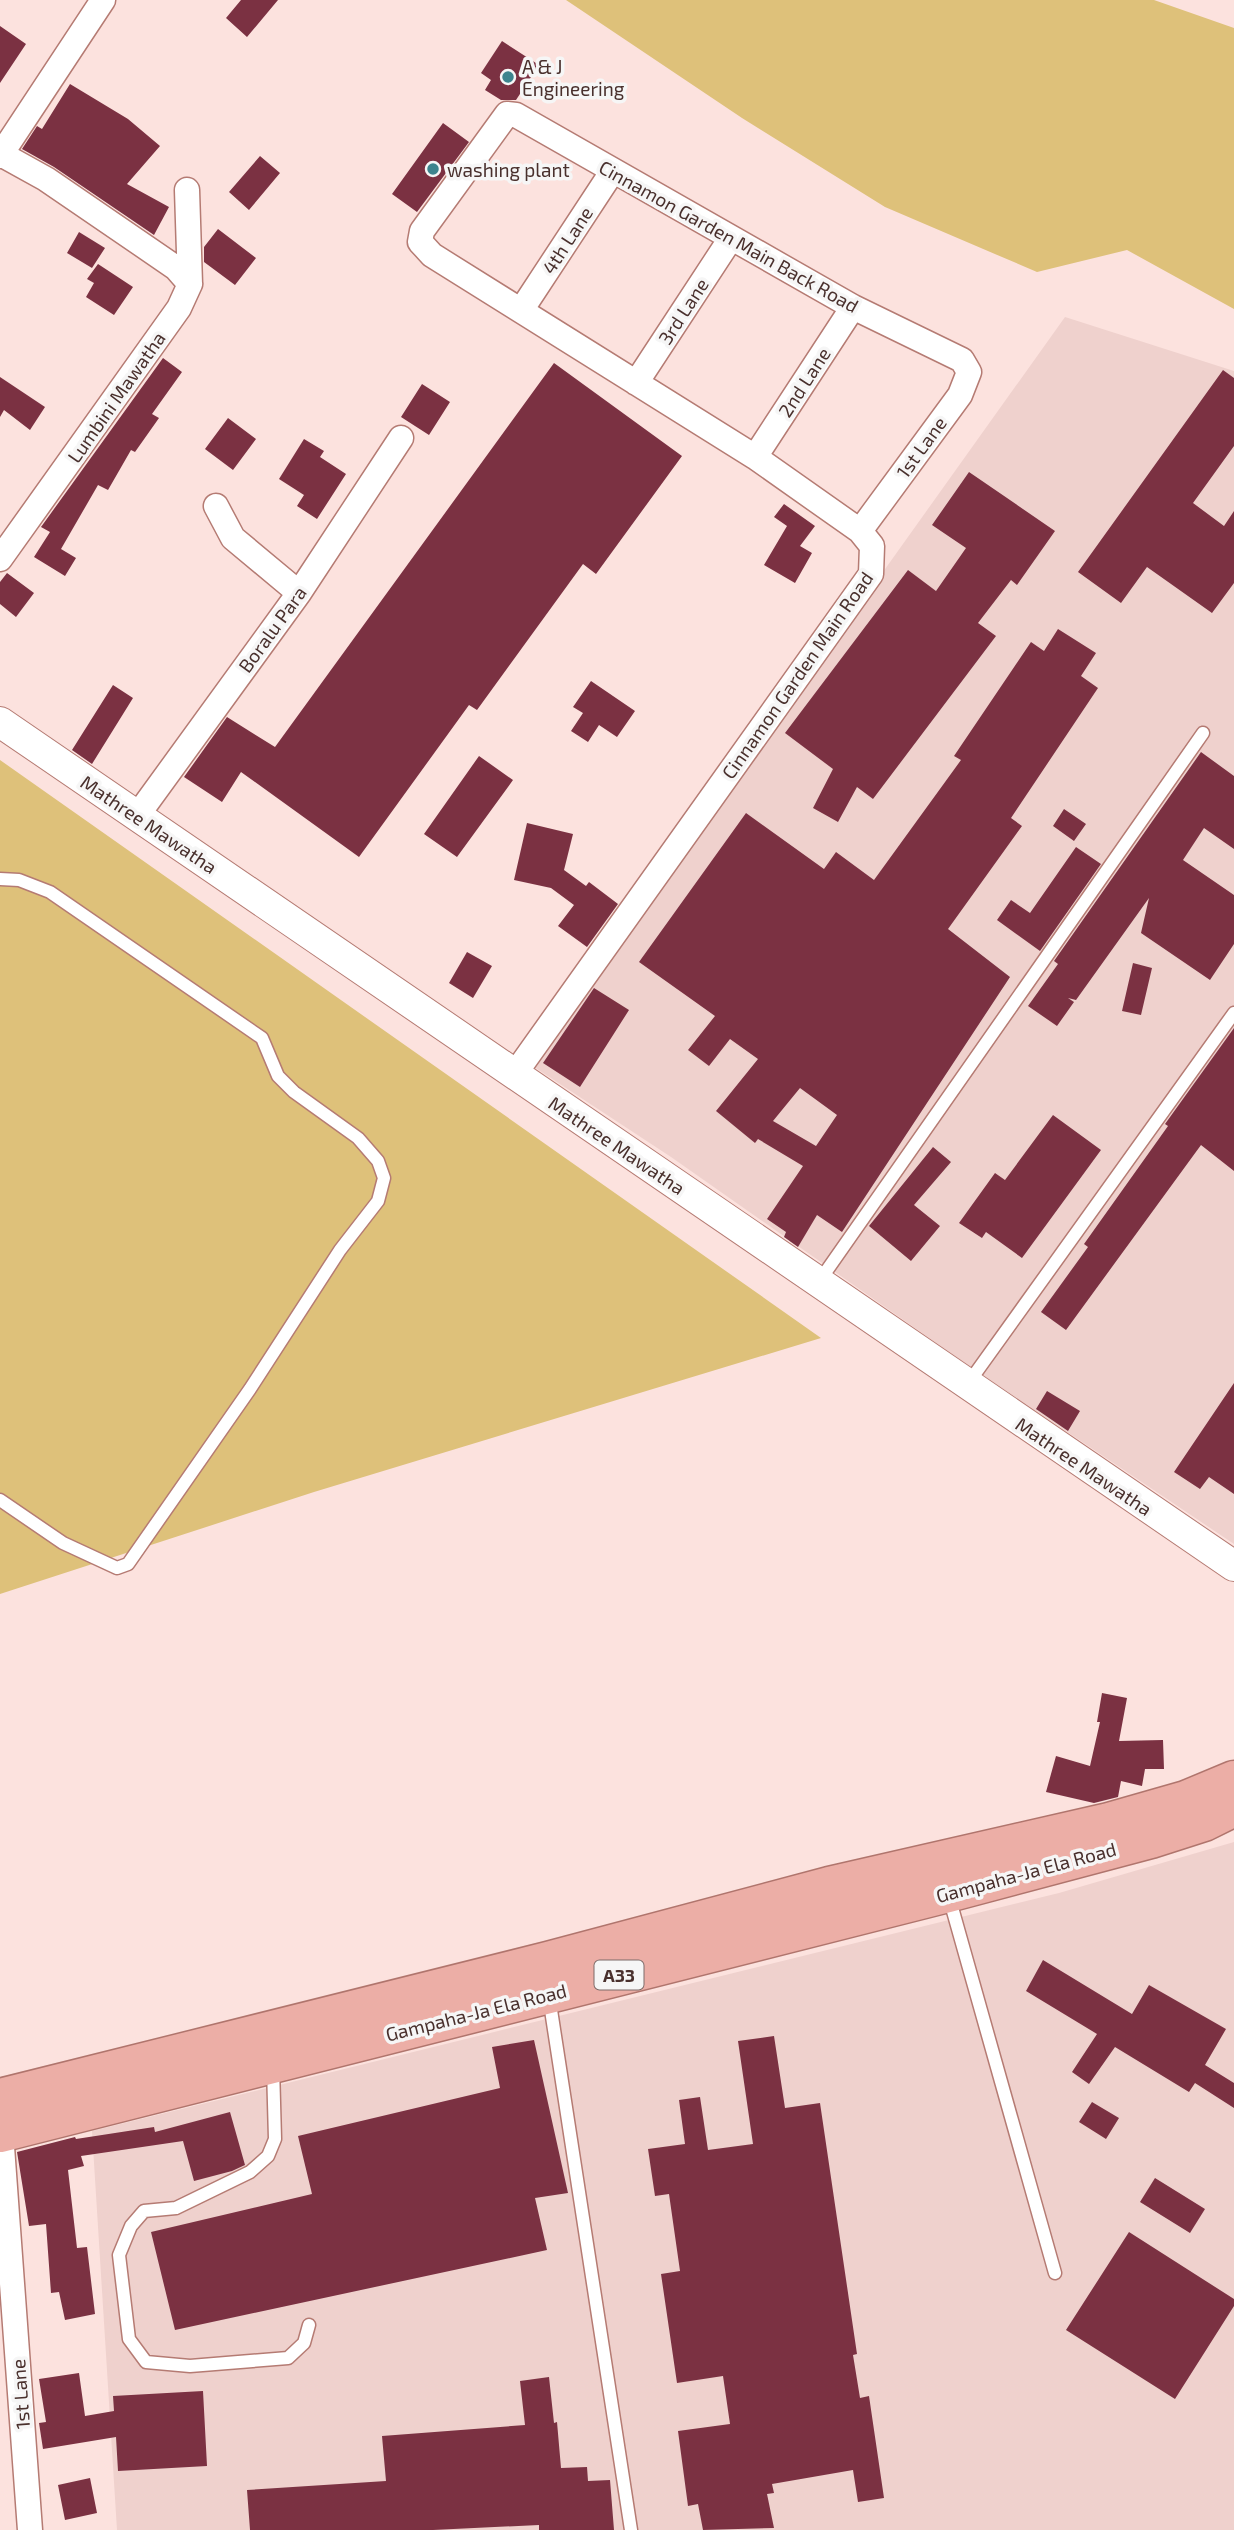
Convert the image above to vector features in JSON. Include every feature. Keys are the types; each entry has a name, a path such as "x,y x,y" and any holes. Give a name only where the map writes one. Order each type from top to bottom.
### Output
{"highway":[{"name":"Gampaha-Ja Ela Road","path":"0,2133 273,2064 829,1886 1148,1812 1234,1780"},
{"name":"Gampaha-Ja Ela Road","path":"0,2098 548,1977 947,1893 1151,1839 1204,1822 1234,1807"}],"street":[{"path":"103,0 1,155 46,179 176,268 190,284"},
{"name":"Cinnamon Garden Main Back Road","path":"522,309 432,255 420,242 422,231 500,120 507,114 516,116 853,307 962,360"},
{"name":"4th Lane","path":"522,309 612,172"},
{"path":"187,190 190,284"},
{"name":"3rd Lane","path":"636,383 730,238"},
{"name":"Lumbini Mawatha","path":"0,559 179,308 190,284"},
{"name":"2nd Lane","path":"755,457 853,307"},
{"path":"522,309 755,457 860,531"},
{"name":"1st Lane","path":"860,531 960,395 969,372 962,360"},
{"name":"Boralu Para","path":"136,816 299,593 401,438"},
{"path":"216,506 233,538 299,593"},
{"name":"Cinnamon Garden Main Road","path":"514,1075 871,574 872,546 860,531"},
{"name":"Mathree Mawatha","path":"0,722 1234,1566"},
{"name":"1st Lane","path":"0,2133 30,2530"}],"lane":[{"path":"818,1283 1203,733"},
{"path":"0,879 19,880 50,891 262,1038 278,1076 358,1138 378,1161 384,1178 378,1200 340,1250 250,1389 128,1564 117,1567 63,1543 0,1500"},
{"path":"967,1385 1234,1013"},
{"path":"947,1893 1055,2273"},
{"path":"548,1977 631,2530"},
{"path":"273,2064 275,2139 268,2156 250,2172 176,2208 144,2211 131,2226 119,2255 129,2339 146,2362 190,2366 288,2358 304,2343 309,2325"}],"shaded area":[{"path":"566,0 1154,0 1234,28 1234,309 1127,250 1037,272 885,207 742,118"},
{"path":"1065,317 1234,371 1234,1544 972,1368 671,1157 531,1065"},
{"path":"0,760 821,1338 314,1492 0,1594"},
{"path":"1234,1842 1234,2530 117,2530 92,2131 1059,1893"}],"building":[{"path":"241,0 278,0 247,37 226,18"},
{"path":"0,26 26,44 0,83"},
{"name":"A & J Engineering","path":"502,41 539,65 516,100 501,100 485,90 491,80 481,73"},
{"path":"70,84 128,119 160,146 127,184 169,207 154,235 54,167 22,149 37,126 42,129"},
{"name":"washing plant","path":"443,123 469,142 417,212 392,194"},
{"path":"260,156 280,173 249,210 229,192"},
{"path":"218,229 256,258 235,285 204,262 204,247"},
{"path":"79,232 105,248 92,268 67,253"},
{"path":"98,264 133,287 114,315 86,297 94,283 87,279"},
{"path":"163,358 182,372 152,414 159,418 135,452 131,450 108,490 98,485 61,549 76,558 65,576 34,557 50,532 41,527"},
{"path":"554,363 682,456 596,574 583,564 477,710 469,705 359,857 241,772 222,802 184,777 227,717 275,747"},
{"path":"1223,370 1234,378 1234,446 1193,503 1224,526 1234,511 1234,583 1212,613 1147,567 1121,603 1078,572"},
{"path":"0,377 45,407 30,430 4,410 0,417"},
{"path":"422,384 450,402 429,435 401,417"},
{"path":"228,418 256,439 233,470 205,449"},
{"path":"304,439 324,451 320,457 346,474 317,519 297,506 304,495 279,479"},
{"path":"969,472 1055,531 1017,585 1011,580 978,623 996,636 873,799 857,787 838,822 813,808 833,769 785,733 908,570 936,591 966,548 932,525"},
{"path":"784,504 815,526 800,546 812,553 795,583 764,565 787,526 774,517"},
{"path":"7,573 34,593 16,617 0,604 0,582"},
{"path":"1058,629 1096,653 1081,676 1098,688 1011,818 1022,826 948,929 1010,977 842,1232 817,1215 798,1247 784,1237 786,1232 767,1219 803,1166 758,1139 755,1143 716,1111 758,1059 730,1039 709,1066 688,1050 715,1016 639,962 746,813 824,869 836,852 874,880 961,760 954,756 1031,642 1044,651","holes":["800,1088 837,1115 816,1146 773,1121"]},
{"path":"591,681 635,711 617,737 599,725 588,742 571,731 583,713 573,707"},
{"path":"113,685 133,698 92,764 72,750"},
{"path":"1201,752 1234,776 1234,849 1204,828 1183,860 1234,895 1234,944 1210,980 1141,933 1149,898 1076,1000 1068,998 1074,1002 1057,1026 1028,1006 1058,964 1054,961"},
{"path":"479,756 513,780 457,857 424,834"},
{"path":"1064,809 1086,824 1074,841 1053,826"},
{"path":"527,823 573,834 564,870 586,886 589,882 618,904 587,947 558,926 574,905 551,888 514,880"},
{"path":"1076,847 1101,864 1040,951 997,920 1011,900 1030,913"},
{"path":"467,952 492,966 473,998 449,983"},
{"path":"1133,963 1152,968 1141,1015 1122,1011"},
{"path":"594,988 629,1010 580,1087 543,1063"},
{"path":"1234,1028 1234,1171 1201,1145 1066,1330 1041,1312 1088,1247 1084,1244 1168,1126 1165,1124"},
{"path":"1053,1115 1101,1150 1022,1258 986,1232 982,1238 959,1223 995,1173 1005,1180"},
{"path":"933,1147 951,1162 914,1205 940,1226 911,1261 869,1226"},
{"path":"1234,1383 1234,1494 1209,1477 1200,1489 1174,1472"},
{"path":"1047,1391 1080,1411 1068,1431 1036,1409"},
{"path":"1102,1693 1127,1698 1119,1741 1163,1740 1164,1769 1145,1769 1142,1786 1121,1781 1118,1797 1094,1803 1046,1792 1056,1756 1090,1766 1100,1722 1097,1722"},
{"path":"1043,1960 1132,2014 1149,1985 1226,2029 1205,2065 1234,2083 1234,2108 1195,2083 1189,2092 1115,2047 1089,2084 1072,2072 1097,2034 1026,1991"},
{"path":"774,2036 785,2108 820,2103 857,2354 853,2355 860,2398 869,2396 884,2498 858,2502 853,2470 772,2484 774,2493 767,2494 774,2528 703,2530 698,2504 688,2506 678,2431 730,2424 723,2376 677,2383 661,2274 680,2271 669,2194 655,2196 648,2149 685,2144 679,2100 700,2097 708,2150 753,2144 738,2041"},
{"path":"534,2040 568,2193 535,2198 547,2250 175,2330 151,2232 312,2194 298,2136 500,2088 492,2047"},
{"path":"1092,2102 1119,2118 1106,2139 1079,2122"},
{"path":"230,2112 245,2165 232,2171 194,2181 183,2141 81,2156 84,2166 68,2170 77,2248 87,2247 95,2314 65,2320 59,2292 51,2293 46,2224 29,2226 17,2152 75,2137 76,2139 154,2127 155,2132"},
{"path":"1155,2178 1205,2209 1190,2233 1140,2202"},
{"path":"1129,2232 1234,2299 1234,2306 1175,2399 1066,2330"},
{"path":"79,2373 85,2416 114,2411 113,2396 203,2391 207,2466 118,2471 116,2437 43,2449 39,2423 46,2422 39,2379"},
{"path":"549,2377 561,2468 587,2467 588,2481 610,2480 614,2530 539,2530 539,2525 433,2530 250,2530 247,2490 386,2481 382,2436 525,2425 520,2381"},
{"path":"90,2478 97,2513 65,2520 58,2485"}],"place":[{"name":"A & J Engineering","path":"508,77"},
{"name":"washing plant","path":"433,169"}]}
